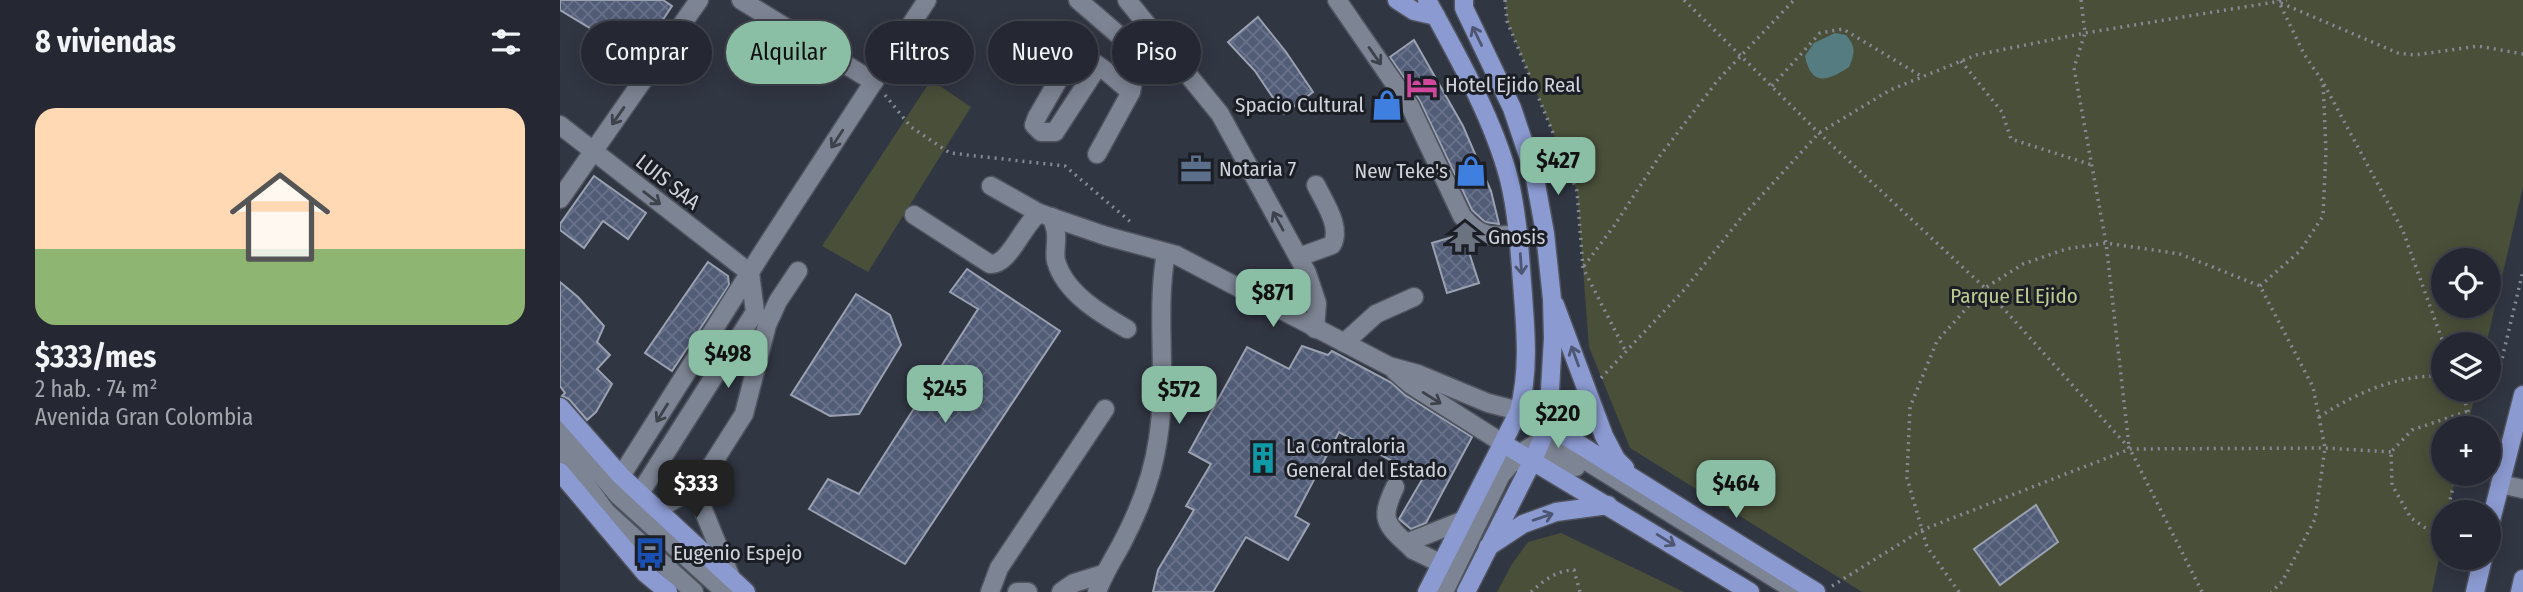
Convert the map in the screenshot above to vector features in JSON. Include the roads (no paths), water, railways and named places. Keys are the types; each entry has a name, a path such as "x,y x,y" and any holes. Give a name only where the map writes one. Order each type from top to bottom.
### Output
{"main road":[{"path":"1397,0 1414,11 1436,16 1462,3 1512,108 1534,173 1545,233 1552,299 1552,375 1544,433 1519,452 1464,520 1427,592"},
{"path":"1427,0 1490,124 1508,178 1519,234 1527,343 1524,388 1519,411 1519,452 1486,549 1466,592"},
{"path":"1552,299 1604,436 1616,459 1637,481"},
{"path":"2501,480 2523,395"},
{"path":"560,407 621,476 728,585 746,592"},
{"path":"1519,411 1544,433 1637,481 1823,589"},
{"path":"1519,452 1750,592"},
{"path":"560,472 645,573 668,592"},
{"path":"1486,549 1523,524 1556,512 1608,505"},
{"path":"2475,592 2480,570"},
{"path":"2520,592 2523,579"}],"street":[{"path":"560,199 699,0"},
{"path":"741,0 865,76"},
{"path":"913,21 927,0"},
{"path":"1078,0 1129,44 1136,58 1131,92 1097,154"},
{"path":"1127,0 1220,114 1307,273 1317,303 1315,329"},
{"path":"1337,0 1410,106 1462,216 1475,231 1494,237 1519,234"},
{"path":"1098,66 1131,92"},
{"path":"621,476 873,84"},
{"name":"LUIS SAA","path":"560,125 592,153 750,273"},
{"path":"1298,257 1332,245 1336,237 1334,225 1315,185"},
{"path":"991,186 1046,215 1106,236 1176,255 1389,366 1418,374 1488,403 1519,411"},
{"path":"914,215 990,264 996,265 1004,260 1030,220 1046,215"},
{"path":"1046,215 1056,233 1055,260 1060,271 1074,290 1101,314 1127,329"},
{"path":"1097,592 1103,574 1132,523 1158,441 1162,396 1161,278 1166,253"},
{"path":"657,510 699,485 744,414 767,325 778,301 798,271"},
{"path":"639,493 755,312 750,273"},
{"path":"1344,343 1377,313 1414,297"},
{"path":"1389,366 1411,385 1519,452 1560,457 1779,592"},
{"path":"990,592 999,568 1105,409"},
{"path":"560,426 618,495 728,585"},
{"path":"1544,433 1797,592"},
{"path":"560,448 606,512 694,592"},
{"path":"1444,592 1502,475 1519,452"},
{"path":"1457,592 1513,477 1519,452"},
{"path":"2501,484 2523,489"},
{"path":"699,485 700,502 728,585"},
{"path":"1395,486 1385,516 1392,531 1413,550 1442,564"},
{"path":"1406,544 1464,520"},
{"path":"1061,592 1081,581 1103,574"},
{"path":"1078,592 1103,574"},
{"path":"1017,592 1028,592"}],"place":[{"name":"Hotel Ejido Real","path":"1422,85"},
{"name":"Spacio Cultural","path":"1387,105"},
{"name":"Notaria 7","path":"1196,169"},
{"name":"New Teke's","path":"1471,171"},
{"name":"Gnosis","path":"1465,237"},
{"name":"La Contraloria General del Estado","path":"1263,458"},
{"name":"Eugenio Espejo","path":"650,553"}],"park label":[{"name":"Parque El Ejido","path":"2014,296"}]}
